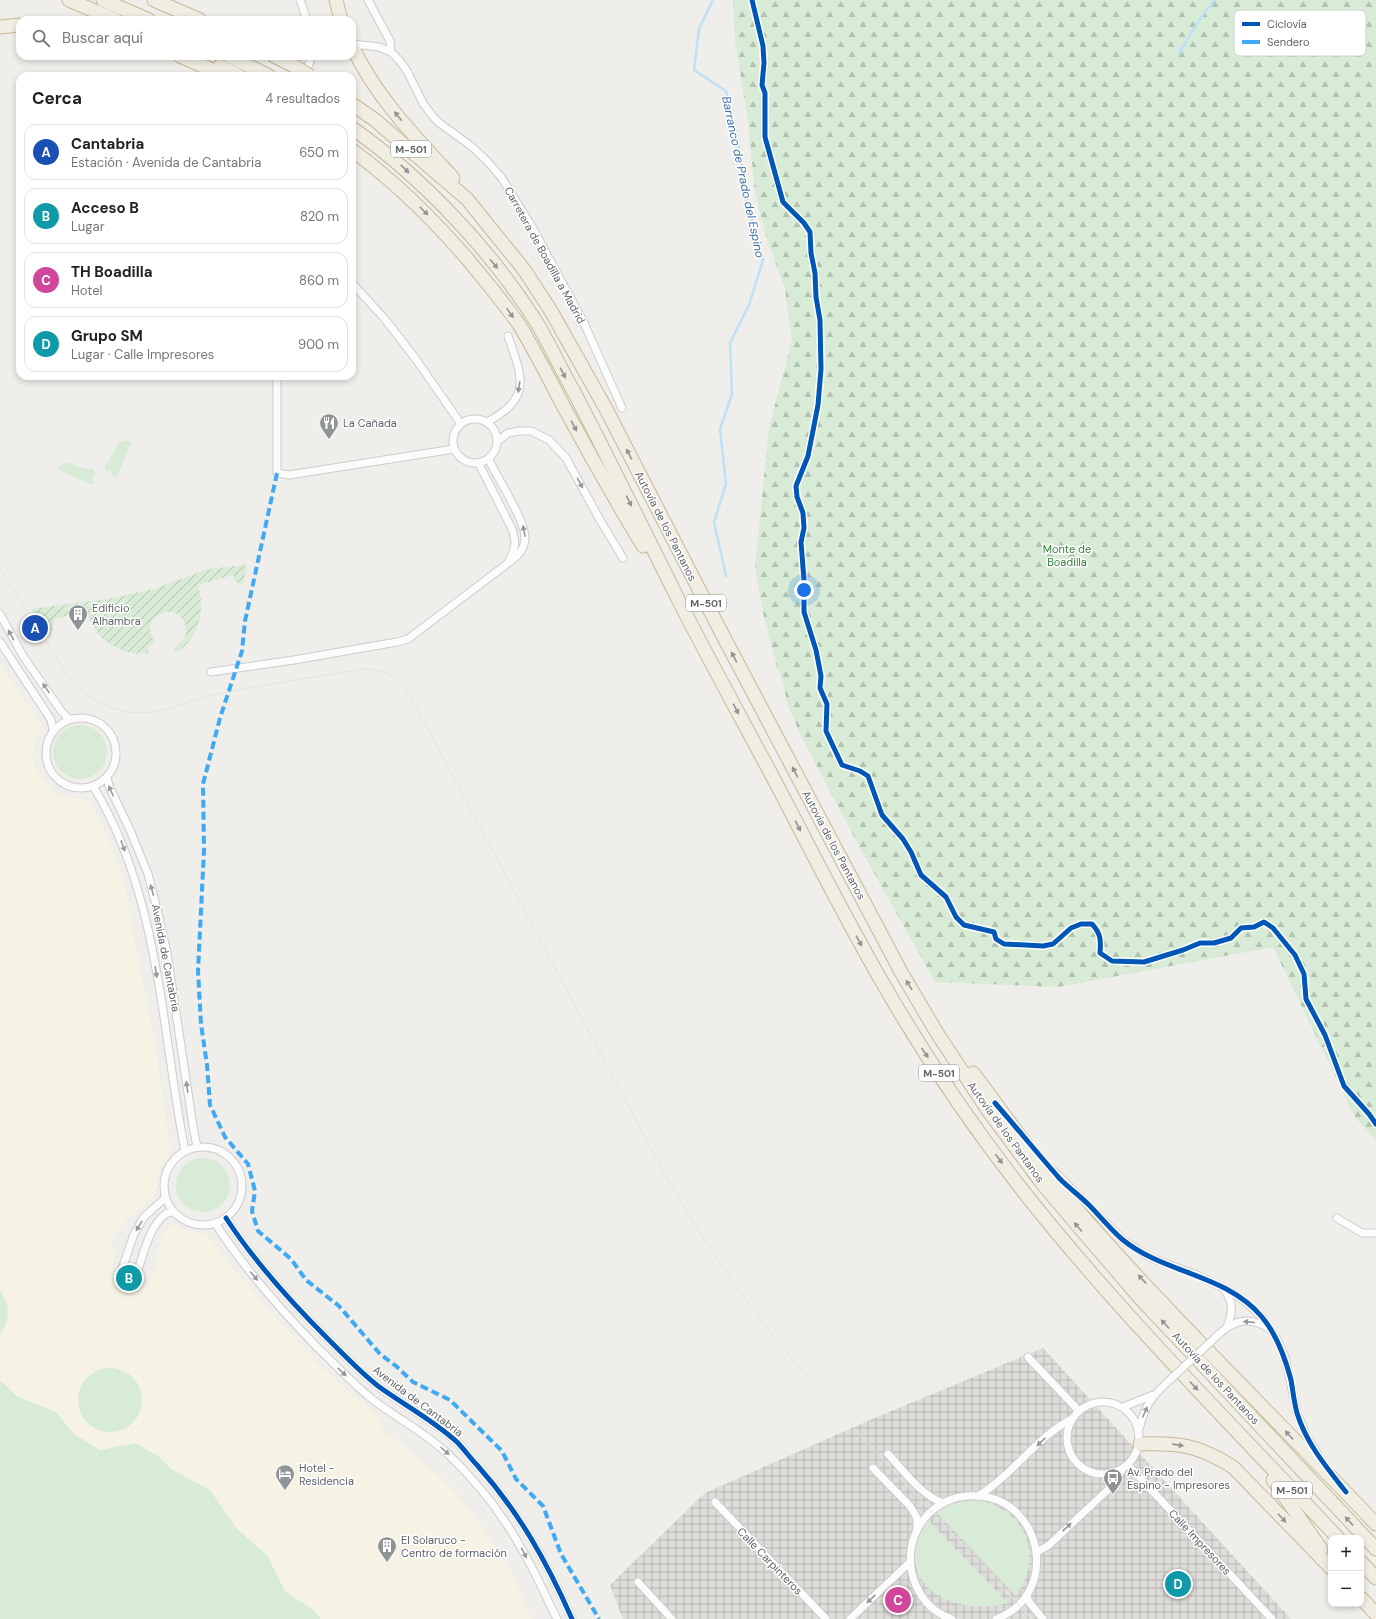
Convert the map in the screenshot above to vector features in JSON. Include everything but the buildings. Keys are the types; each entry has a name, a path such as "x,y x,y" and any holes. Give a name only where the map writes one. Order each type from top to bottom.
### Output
{"highway":[{"path":"69,0 107,16"},
{"path":"103,0 140,16"},
{"path":"154,0 191,16"},
{"path":"336,0 340,16"},
{"path":"0,27 16,26"},
{"path":"356,55 374,85 404,123 458,183 467,200"},
{"path":"189,60 217,72"},
{"path":"206,60 231,72"},
{"path":"237,60 261,72"},
{"path":"280,60 300,72"},
{"name":"Autovía de los Pantanos","path":"356,107 387,130 467,200 525,272 551,310 576,354 901,972 937,1033 987,1110 1041,1182 1140,1298 1376,1549"},
{"name":"Autovía de los Pantanos","path":"356,131 399,164 466,232 500,271 537,324 823,876 884,987 919,1044 972,1123 1025,1193 1064,1241 1125,1311 1246,1443 1335,1535"},
{"path":"356,153 381,171 417,204 442,229 495,291 520,326 580,438 667,588 679,600"},
{"path":"929,1018 941,1030 1050,1176 1086,1220 1274,1419 1376,1524"},
{"path":"1246,1443 1328,1557"},
{"path":"1140,1444 1177,1444 1194,1448 1220,1459 1233,1468 1328,1565"},
{"path":"1364,1565 1376,1578"},
{"path":"1364,1600 1375,1613"}],"street":[{"path":"301,0 306,16"},
{"name":"Carretera de Boadilla a Madrid","path":"368,0 390,41 391,52 407,71 421,99 431,114 438,122 472,146 501,177 514,196 584,322 622,408"},
{"path":"356,45 379,46 391,52"},
{"path":"300,72 309,60"},
{"path":"356,287 384,318 415,358 461,424"},
{"path":"487,422 503,414 513,403 520,390 520,372 508,336"},
{"path":"276,380 277,473 289,475 454,449"},
{"path":"476,418 487,422 495,429 498,441 496,451 489,460 479,464 470,463 461,459 454,449 454,432 468,419 476,418"},
{"path":"498,441 508,433 519,431 531,431 549,440 566,458 623,558"},
{"path":"211,672 302,659 408,639 516,557 522,549 525,538 523,525 489,460"},
{"path":"479,464 516,539 514,550 508,563"},
{"path":"0,614 23,656 62,712 69,719"},
{"path":"0,642 51,720 53,730"},
{"path":"83,718 94,720 103,726 111,735 116,747 115,760 112,769 107,777 93,786 75,788 60,782 49,768 45,751 49,738 53,730 69,719 83,718"},
{"name":"Avenida de Cantabria","path":"107,777 109,786 130,830 148,874 158,913 167,953 197,1147"},
{"name":"Avenida de Cantabria","path":"93,786 120,838 136,880 146,918 154,958 185,1151"},
{"path":"995,1103 1061,1179 1088,1203 1123,1240 1151,1258 1222,1286 1248,1304 1262,1317 1278,1342 1285,1357 1297,1412 1307,1437 1320,1459 1346,1492"},
{"path":"197,1147 212,1148 227,1155 236,1166 241,1178 242,1191 237,1204 226,1218 215,1223 205,1225 193,1224 182,1219 173,1212 165,1198 163,1184 167,1170 175,1158 185,1151 197,1147"},
{"path":"120,1275 134,1234 144,1217 165,1198"},
{"path":"135,1281 152,1230 164,1215 168,1212 173,1212"},
{"name":"Avenida de Cantabria","path":"226,1218 240,1239 298,1309 344,1355 377,1385 432,1422 457,1442 485,1474 509,1503 531,1537 572,1619"},
{"path":"1337,1218 1362,1233 1376,1233"},
{"name":"Avenida de Cantabria","path":"215,1223 230,1246 277,1304 329,1359 372,1399 427,1436 448,1453 477,1485 500,1514 521,1547 557,1619"},
{"path":"1123,1407 1153,1395 1227,1326 1232,1315 1232,1306 1229,1295 1222,1286"},
{"path":"1227,1326 1238,1322 1249,1321 1261,1324 1271,1330"},
{"path":"1028,1357 1079,1411"},
{"path":"1037,1552 1049,1544 1113,1485 1122,1470 1136,1456 1140,1444 1139,1429 1143,1414 1153,1395"},
{"path":"1122,1470 1103,1475 1089,1472 1074,1460 1068,1447 1067,1432 1072,1419 1086,1405 1105,1402 1114,1403 1123,1407 1133,1416 1139,1429"},
{"path":"978,1496 994,1485 1058,1426 1072,1419"},
{"path":"888,1454 924,1492 933,1500 943,1503"},
{"name":"Calle Impresores","path":"1128,1465 1272,1619"},
{"path":"873,1468 910,1506 917,1518 917,1529"},
{"path":"952,1619 944,1617 926,1603 914,1584 910,1563 911,1545 917,1529 928,1514 943,1503 960,1497 978,1496 999,1501 1018,1513 1031,1531 1037,1552 1036,1575 1026,1596 1008,1617 996,1619"},
{"name":"Calle Carpinteros","path":"715,1502 826,1619"},
{"path":"850,1619 910,1563"},
{"path":"638,1582 672,1619"},
{"path":"1026,1596 1043,1619"}],"shaded area":[{"path":"0,664 41,723 42,729 36,736 33,756 35,767 40,776 52,791 64,797 86,799 91,804 109,840 125,885 133,934 156,1049 170,1152 159,1170 156,1193 134,1214 127,1218 109,1242 116,1253 110,1270 148,1286 155,1268 163,1232 174,1224 186,1231 207,1234 226,1260 318,1364 346,1390 376,1414 385,1433 403,1445 457,1495 480,1524 509,1568 532,1619 0,1619"},
{"path":"1043,1348 1291,1619 623,1619 610,1585 705,1493 870,1420"}],"green space":[{"name":"Monte de Boadilla","path":"733,0 1376,0 1376,1141 1355,1117 1273,947 1058,987 935,982 858,844 802,738 788,706 781,674 778,671 764,617 755,568 769,428 792,340 785,289 765,233 755,192 748,121 735,41"},
{"path":"126,440 132,442 116,478 113,477 110,470 106,471 104,465 109,461 118,443"},
{"path":"65,463 86,469 93,469 95,475 92,477 94,483 92,485 58,469"},
{"path":"247,565 243,584 235,582 233,575 198,585 201,599 201,614 197,627 191,639 175,653 173,648 182,641 186,634 186,626 177,614 170,612 161,613 153,620 150,629 156,642 147,647 149,653 142,654 128,652 109,644 99,635 85,609 54,620 50,637 31,609 113,598 157,588 208,569"},
{"path":"75,725 85,725 95,729 103,737 107,747 107,757 103,767 95,775 85,779 75,779 65,775 57,767 53,757 53,747 57,737 65,729"},
{"path":"198,1158 208,1158 218,1162 226,1170 230,1180 230,1190 226,1200 218,1208 208,1212 198,1212 188,1208 180,1200 176,1190 176,1180 180,1170 188,1162"},
{"path":"0,1290 6,1301 8,1312 6,1323 0,1334"},
{"path":"110,1368 122,1370 133,1377 140,1388 142,1400 140,1412 133,1423 122,1430 110,1432 98,1430 87,1423 80,1412 78,1400 80,1388 87,1377 98,1370"},
{"path":"0,1380 18,1397 56,1412 74,1434 100,1450 135,1443 158,1456 171,1469 210,1490 237,1529 267,1555 285,1591 312,1609 321,1619 0,1619"},
{"path":"976,1500 993,1505 1007,1513 1018,1523 1025,1536 1029,1550 1029,1565 1025,1580 1016,1596 936,1512 955,1503"},
{"path":"928,1520 1008,1603 986,1606 964,1605 946,1599 930,1589 919,1576 915,1560 917,1541"}],"waterway":[{"name":"Barranco de Prado del Espino","path":"713,0 699,29 694,70 726,91 738,142 747,201 763,260 749,305 730,343 732,394 720,429 726,484 714,522 726,576"},
{"path":"1179,53 1204,13 1215,0"}],"tram line":[{"path":"0,569 72,682 91,698 122,711 140,713 151,712 229,692 365,669 373,669 386,673 402,685 411,697 664,1173 729,1277 782,1347 828,1400 1032,1619"}],"marked path":[{"path":"277,473 245,621 242,651 220,718 203,784 204,850 198,971 201,1024 207,1065 210,1105 225,1137 248,1164 255,1191 252,1211 258,1231 291,1259 306,1280 339,1306 380,1354 396,1366 413,1382 450,1400 502,1451 516,1479 543,1506 561,1554 599,1619"}],"cycle path":[{"path":"752,0 763,46 764,63 762,85 765,93 765,137 783,202 804,223 810,232 811,253 815,273 816,297 820,320 821,369 818,405 808,456 796,486 797,497 803,513 804,528 801,542 804,580 804,612 816,650 821,676 820,688 827,704 826,731 842,765 860,771 868,776 882,815 903,839 911,852 921,875 946,897 956,917 964,925 994,932 996,939 1004,944 1043,946 1053,944 1071,928 1081,924 1092,924 1100,937 1100,953 1112,961 1144,962 1200,943 1214,943 1231,938 1241,928 1254,927 1264,922 1273,928 1295,955 1304,974 1306,999 1325,1035 1344,1086 1376,1124"},
{"path":"995,1103 1060,1179 1089,1205 1123,1240 1157,1260 1231,1292 1247,1303 1262,1317 1272,1331 1286,1363 1291,1380 1297,1413 1306,1435 1318,1455 1346,1492"},
{"path":"226,1218 248,1250 273,1280 313,1324 352,1363 378,1386 448,1434 457,1442 492,1483 519,1519 553,1578 572,1619"}],"place":[{"name":"La Cañada","path":"329,440"},
{"name":"Cantabria","path":"35,628"},
{"name":"Edificio Alhambra","path":"78,631"},
{"name":"Acceso B","path":"129,1278"},
{"name":"Hotel - Residencia","path":"285,1491"},
{"name":"Av. Prado del Espino - Impresores","path":"1113,1495"},
{"name":"El Solaruco - Centro de formación","path":"387,1563"},
{"name":"Grupo SM","path":"1178,1584"},
{"name":"TH Boadilla","path":"898,1600"}]}
